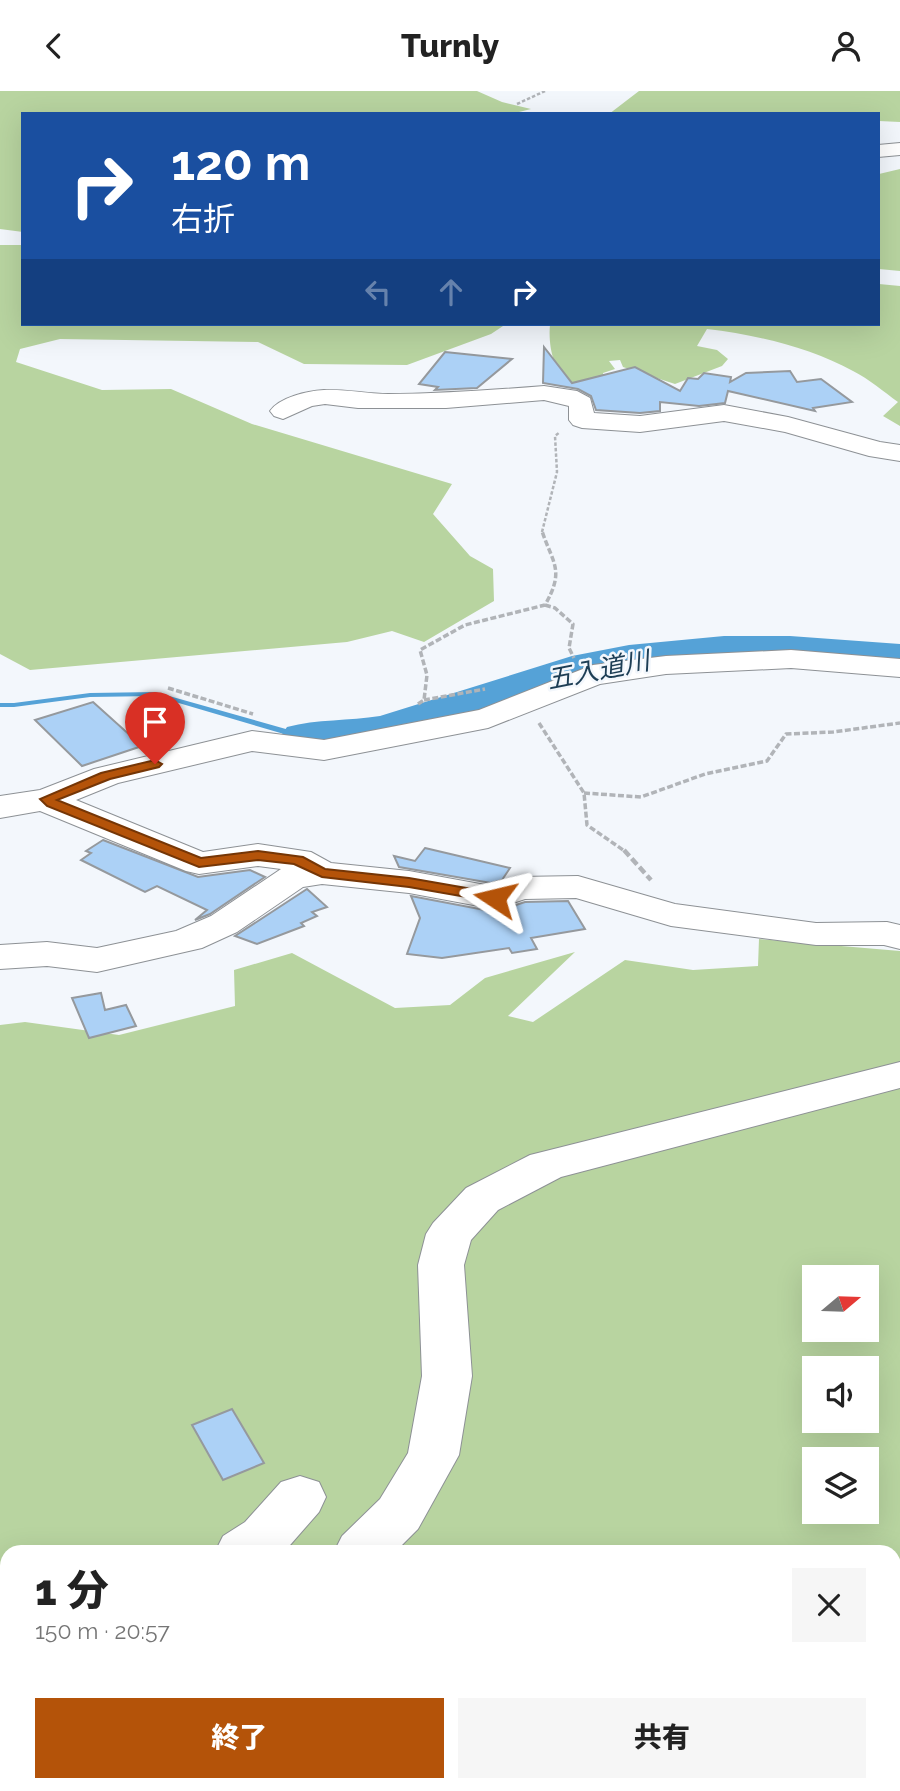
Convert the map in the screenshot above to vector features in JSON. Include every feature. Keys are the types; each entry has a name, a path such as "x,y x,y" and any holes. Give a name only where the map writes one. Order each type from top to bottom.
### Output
{"street":[{"path":"880,151 900,149"},
{"path":"283,411 306,400 326,397 358,401 446,401 544,393 568,396 581,403 582,420 640,424 724,413 788,425 878,450 900,453"},
{"path":"0,807 48,799 106,776 277,734 324,750 488,717 593,675 666,665 791,659 900,668"},
{"path":"48,799 52,803 199,863 258,855 298,860 322,873"},
{"path":"0,957 47,954 97,960 174,944 224,924 293,877 322,873 409,882 495,898 519,888 578,887 671,915 816,934 887,933 900,937"},
{"path":"367,1545 399,1514 433,1455 447,1376 441,1265 449,1234 482,1199 546,1166 900,1075"},
{"path":"253,1545 264,1538 300,1497"}],"path":[{"path":"517,104 545,91"},
{"path":"545,605 558,584 555,557 542,532 557,472 555,436 572,423 582,420"},
{"path":"406,708 424,700 427,675 420,650 465,625 545,605 555,608 573,624 569,648 574,659"},
{"path":"168,688 277,734"},
{"path":"523,703 584,793 587,825 628,852 673,907 671,915"},
{"path":"584,793 641,797 705,774 767,761 786,734 833,732 900,723"}],"green space":[{"path":"0,91 477,91 502,102 531,109 519,112 21,112 21,232 0,229"},
{"path":"639,91 900,91 900,122 880,121 880,112 612,112"},
{"path":"900,169 900,271 880,269 880,174"},
{"path":"0,245 21,245 21,326 503,326 491,334 407,365 304,364 258,342 60,339 20,349 16,362 102,390 171,389 252,424 452,484 433,514 470,556 493,569 494,601 424,642 392,631 347,642 30,670 0,654"},
{"path":"880,284 900,286 900,426 883,416 898,402 865,378 819,355 764,339 707,329 697,346 717,350 728,359 722,366 675,384 623,367 620,360 609,361 615,369 603,373 604,379 570,384 559,372 550,341 550,326 880,326"},
{"path":"759,939 900,951 900,1545 0,1545 0,1025 25,1022 119,1035 235,1006 234,970 292,953 395,1008 450,1005 485,978 575,952 508,1016 533,1022 625,960 693,970 758,966"}],"building":[{"path":"544,347 572,383 635,367 680,391 688,378 698,379 704,373 731,377 730,382 746,373 790,371 797,382 821,379 852,402 813,408 815,411 728,391 725,403 699,406 660,402 660,411 640,413 596,410 591,396 578,389 543,383"},
{"path":"445,352 512,359 477,388 435,390 438,387 419,384"},
{"path":"93,702 142,746 82,766 35,720"},
{"path":"103,840 198,877 250,870 265,877 210,914 195,920 207,910 157,886 145,892 81,860 91,853 86,851"},
{"path":"425,848 510,868 502,880 491,883 399,867 394,856 415,861"},
{"path":"307,889 327,907 312,912 317,916 301,923 304,926 257,944 235,936"},
{"path":"411,896 495,912 525,902 568,901 585,929 531,938 537,949 512,953 509,948 442,958 407,954 420,918"},
{"path":"101,993 105,1010 126,1005 136,1026 89,1038 72,998"},
{"path":"232,1409 264,1463 223,1480 192,1425"}],"waterway":[{"name":"五入道川","path":"304,737 350,735 386,729 524,688 572,670 629,659 724,650 790,650 900,658"},
{"path":"0,705 90,695 155,694 304,737"}],"route":[{"path":"155,764 106,776 48,799 52,803 199,863 258,855 298,860 322,873 409,882 495,898"}]}
